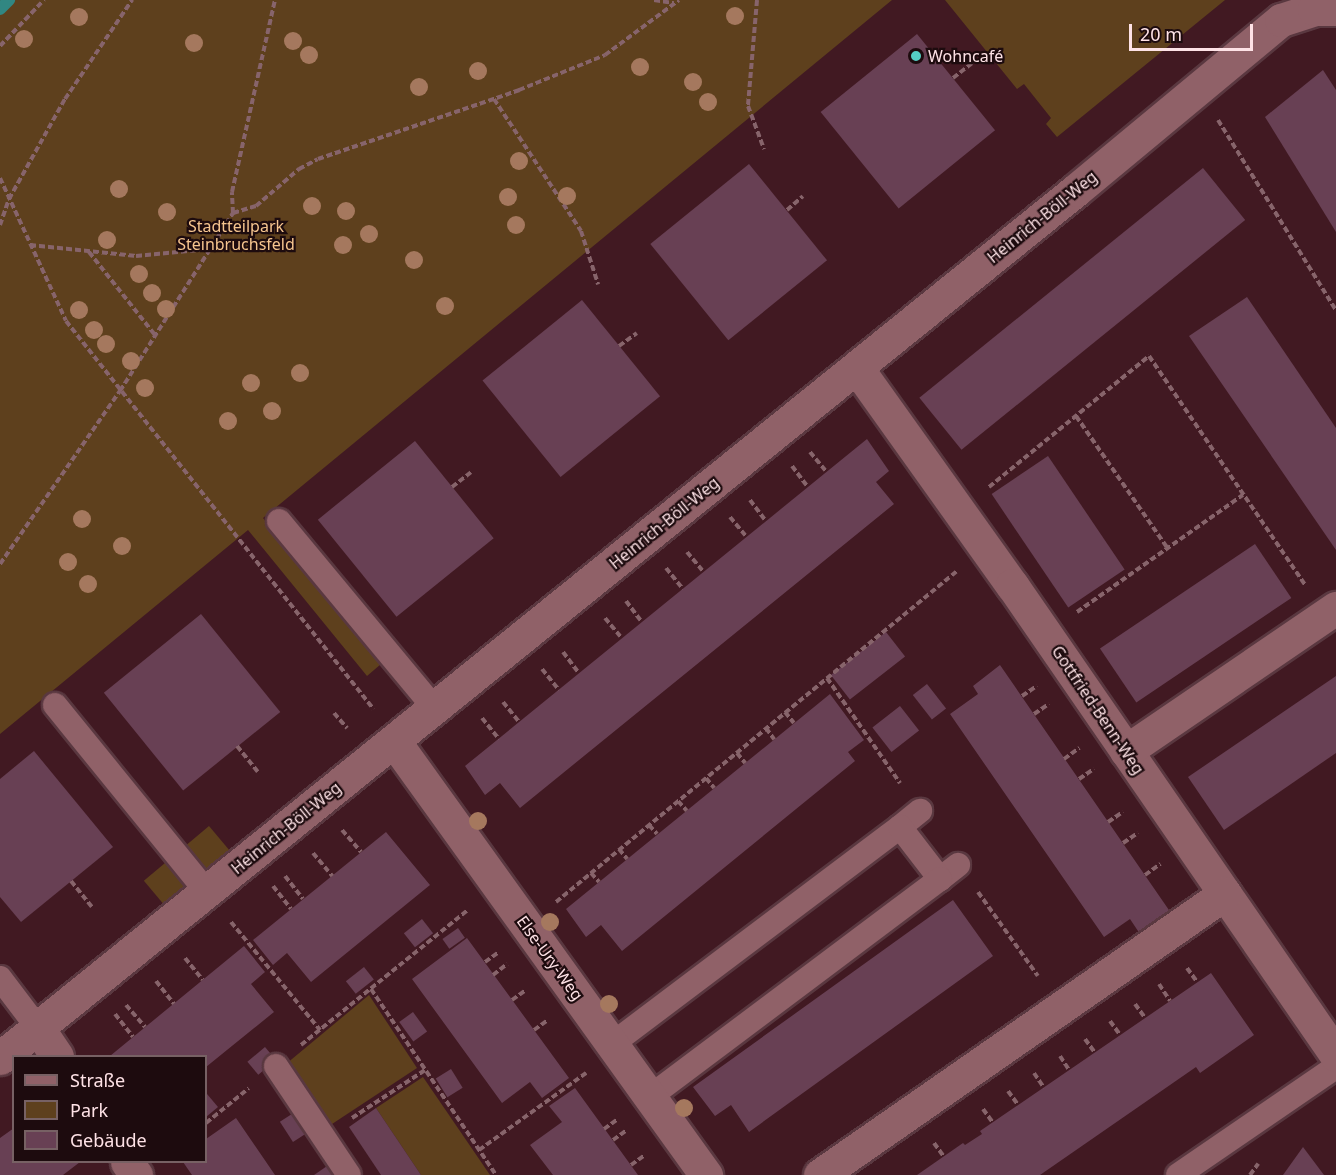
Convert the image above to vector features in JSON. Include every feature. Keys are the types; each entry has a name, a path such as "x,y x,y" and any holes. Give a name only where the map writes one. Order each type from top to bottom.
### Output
{"street":[{"name":"Heinrich-Böll-Weg","path":"0,1058 856,368 1281,20 1314,9 1336,9"},
{"name":"Gottfried-Benn-Weg","path":"856,368 1046,634 1336,1055"},
{"path":"1126,751 1331,612"},
{"name":"Else-Ury-Weg","path":"394,741 604,1055 650,1097 706,1175"},
{"path":"820,1175 1225,894"},
{"path":"38,1028 56,1055"}],"lane":[{"path":"279,521 434,708"},
{"path":"55,705 206,891"},
{"path":"604,1055 920,812"},
{"path":"650,1097 949,872 900,826"},
{"path":"0,978 38,1028"},
{"path":"276,1066 349,1175"},
{"path":"1178,1175 1336,1067"}],"path":[{"path":"0,45 44,0"},
{"path":"0,225 9,199 65,99 132,0"},
{"path":"0,564 120,391 233,213 232,192 275,0"},
{"path":"654,0 677,2"},
{"path":"757,0 748,106 764,149"},
{"path":"233,213 256,206 300,169 318,159 494,99 606,55 677,2"},
{"path":"953,78 972,63"},
{"path":"1198,89 1336,310"},
{"path":"494,99 581,231 598,284"},
{"path":"0,178 66,321 120,391 363,690 394,741"},
{"path":"787,210 803,196"},
{"path":"30,245 136,256 210,249"},
{"path":"89,251 155,336"},
{"path":"620,346 637,333"},
{"path":"960,512 1149,356 1243,495 1331,612"},
{"path":"1076,416 1168,549"},
{"path":"807,449 827,472"},
{"path":"789,464 808,487"},
{"path":"452,487 471,472"},
{"path":"1046,634 1243,495"},
{"path":"748,498 766,521"},
{"path":"728,514 747,537"},
{"path":"553,904 985,547"},
{"path":"685,549 704,572"},
{"path":"665,566 683,589"},
{"path":"624,599 642,622"},
{"path":"604,616 622,638"},
{"path":"561,650 579,673"},
{"path":"540,667 559,690"},
{"path":"1022,696 1038,684"},
{"path":"501,699 519,722"},
{"path":"1034,714 1050,703"},
{"path":"785,712 794,723"},
{"path":"481,716 499,739"},
{"path":"766,728 774,739"},
{"path":"237,746 258,772"},
{"path":"1065,759 1081,747"},
{"path":"737,753 745,763"},
{"path":"1079,779 1095,768"},
{"path":"706,778 714,788"},
{"path":"678,801 687,811"},
{"path":"1108,822 1125,811"},
{"path":"649,825 657,834"},
{"path":"342,829 361,852"},
{"path":"1123,843 1139,832"},
{"path":"619,849 627,859"},
{"path":"313,852 332,876"},
{"path":"1145,875 1161,864"},
{"path":"591,873 598,882"},
{"path":"284,875 303,899"},
{"path":"71,881 92,907"},
{"path":"272,885 291,909"},
{"path":"207,1122 478,902"},
{"path":"229,919 320,1030"},
{"path":"183,956 203,980"},
{"path":"154,979 174,1004"},
{"path":"371,989 496,1175"},
{"path":"125,1003 145,1028"},
{"path":"113,1012 133,1037"},
{"path":"479,1150 604,1055"},
{"path":"323,1136 425,1070"}],"green space":[{"name":"Stadtteilpark Steinbruchsfeld","path":"0,0 892,0 263,518 381,664 367,676 248,530 0,734"},
{"path":"945,0 1225,0 1057,137 1046,124 1051,118 1024,84 1017,89"},
{"path":"209,826 231,852 166,907 144,881"},
{"path":"369,995 417,1068 329,1126 286,1064"},
{"path":"423,1077 490,1175 421,1175 376,1108"}],"building":[{"path":"917,34 995,130 899,208 821,112"},
{"path":"1323,70 1336,90 1336,232 1265,117"},
{"path":"749,164 827,260 728,340 650,244"},
{"path":"1203,168 1245,220 962,450 919,398"},
{"path":"1247,297 1336,428 1336,550 1189,336"},
{"path":"582,300 660,396 561,477 483,381"},
{"path":"867,439 889,471 876,482 894,504 520,808 500,783 485,795 465,766"},
{"path":"415,441 494,538 397,617 318,520"},
{"path":"1048,456 1125,570 1068,608 992,494"},
{"path":"1255,544 1291,598 1136,702 1100,649"},
{"path":"201,614 280,712 183,791 104,693"},
{"path":"886,632 905,656 850,700 831,675"},
{"path":"1000,665 1171,913 1140,934 1130,919 1104,937 950,714 978,694 973,686"},
{"path":"1336,676 1336,753 1224,830 1188,777"},
{"path":"927,684 946,708 932,720 913,695"},
{"path":"830,694 864,740 848,752 855,761 622,951 601,925 586,937 566,909"},
{"path":"900,706 919,730 892,752 872,728"},
{"path":"34,751 113,847 21,922 0,897 0,779"},
{"path":"386,832 430,885 311,982 287,953 273,965 253,940"},
{"path":"953,900 993,956 749,1132 731,1105 715,1116 693,1087"},
{"path":"422,919 433,933 415,947 404,933"},
{"path":"458,928 465,938 449,949 442,939"},
{"path":"467,938 569,1078 542,1098 530,1082 502,1103 412,979"},
{"path":"244,946 265,972 251,984 274,1012 207,1066 207,1055 111,1055"},
{"path":"364,967 374,980 356,994 346,981"},
{"path":"1211,973 1254,1035 1200,1073 1196,1067 1040,1175 917,1175 963,1143 965,1145 982,1134 980,1131"},
{"path":"413,1012 427,1031 413,1041 399,1022"},
{"path":"265,1047 276,1060 258,1075 247,1062"},
{"path":"451,1069 463,1088 447,1097 436,1079"},
{"path":"575,1088 638,1175 553,1175 530,1145 562,1122 549,1106"},
{"path":"207,1094 218,1107 207,1116"},
{"path":"376,1108 421,1175 381,1175 349,1127"},
{"path":"295,1112 308,1132 293,1142 280,1122"},
{"path":"236,1118 275,1175 192,1175 184,1163 207,1163 207,1138"},
{"path":"12,1129 12,1163 79,1163 63,1175 0,1175 0,1138"},
{"path":"1303,1147 1324,1175 1283,1175"},
{"path":"330,1164 337,1175 314,1175"}],"waterway":[{"path":"0,9 9,0"}],"place":[{"name":"Wohncafé","path":"916,56"}]}
